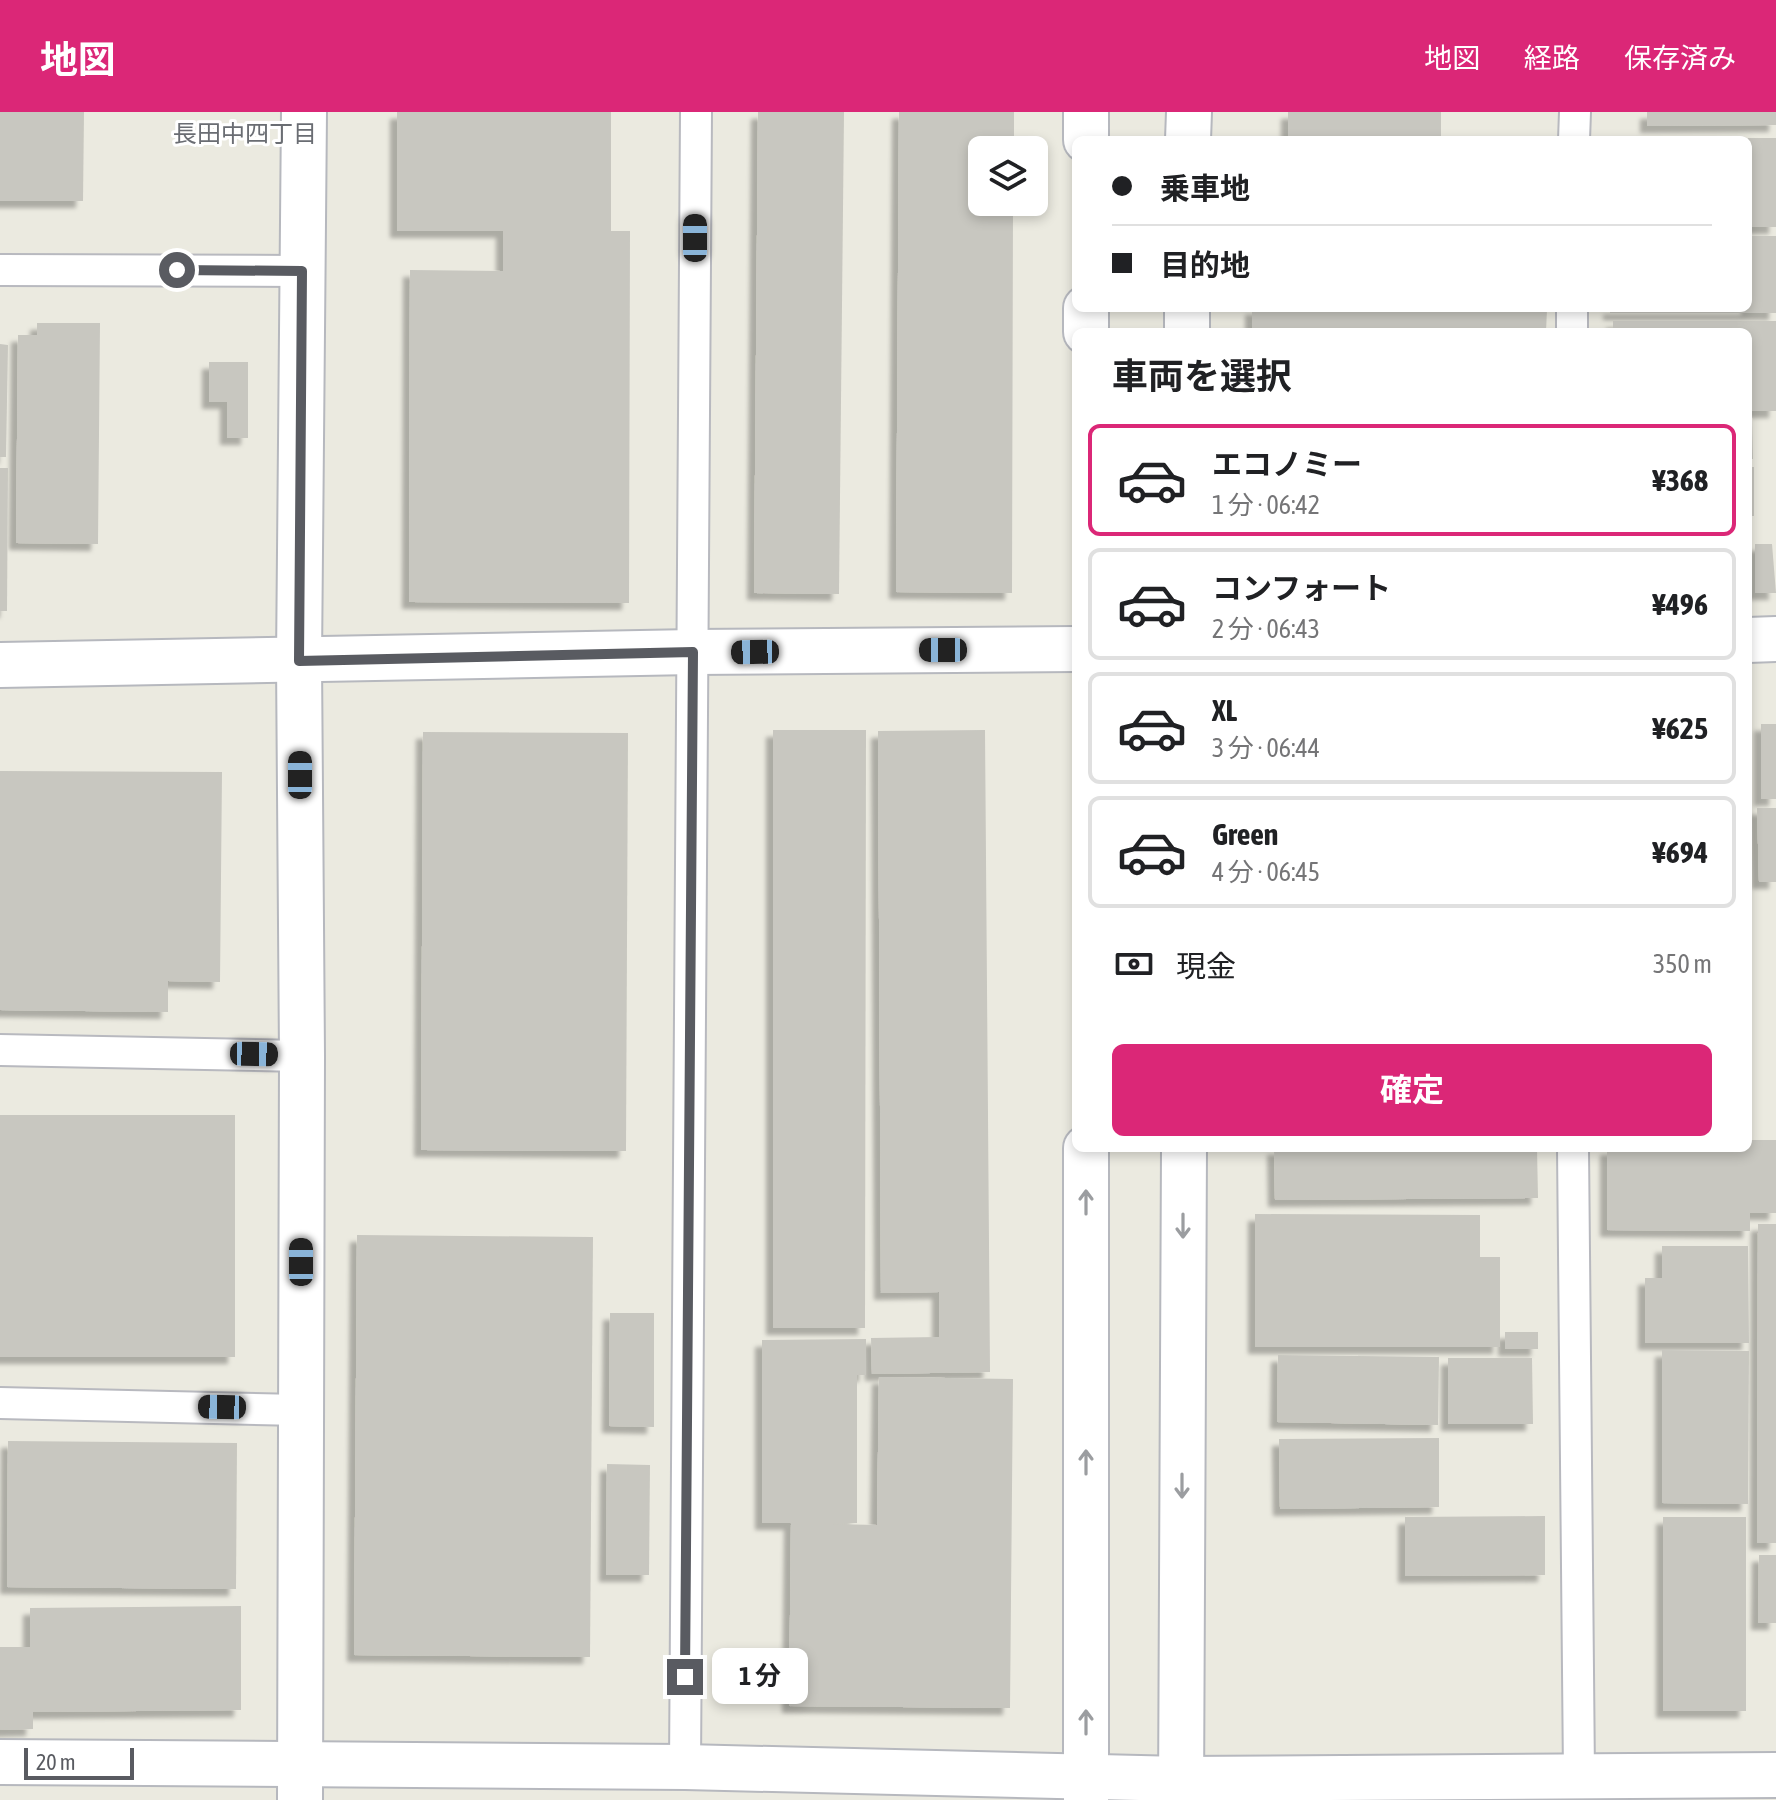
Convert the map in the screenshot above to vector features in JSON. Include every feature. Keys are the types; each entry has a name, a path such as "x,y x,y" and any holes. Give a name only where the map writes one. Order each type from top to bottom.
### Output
{"street":[{"path":"301,1782 299,661 304,112"},
{"path":"685,1767 696,112"},
{"path":"1086,112 1086,136"},
{"path":"1188,136 1189,112"},
{"path":"1574,136 1575,112"},
{"path":"0,270 302,271"},
{"path":"1752,640 1776,639"},
{"path":"0,665 693,652 1072,649"},
{"path":"0,1050 302,1056"},
{"path":"1086,1152 1086,1789"},
{"path":"1181,1789 1184,1152"},
{"path":"1573,1152 1579,1775"},
{"path":"0,1403 300,1410"},
{"path":"0,1762 301,1782 685,1767 1086,1789 1181,1789 1579,1775 1776,1775"}],"building":[{"path":"0,112 84,112 83,201 0,201"},
{"path":"397,112 611,112 611,231 630,231 629,603 409,602 410,270 503,271 503,231 397,231"},
{"path":"758,112 844,112 839,594 754,593"},
{"path":"899,112 1014,112 1014,136 968,136 968,216 1013,216 1012,593 896,592"},
{"path":"1288,112 1441,112 1441,136 1288,136"},
{"path":"1647,112 1776,112 1776,125 1647,126"},
{"path":"1752,138 1776,138 1776,227 1752,227"},
{"path":"1752,236 1776,236 1776,313 1610,313 1752,312"},
{"path":"1252,312 1547,312 1546,328 1252,328"},
{"path":"1613,321 1776,321 1776,411 1752,411 1752,328 1613,328"},
{"path":"37,323 100,323 98,544 16,543 18,335 37,335"},
{"path":"0,344 8,345 6,457 0,457"},
{"path":"209,362 248,362 248,438 227,438 227,402 209,402"},
{"path":"1752,467 1754,467 1752,516"},
{"path":"0,468 8,468 7,611 0,611"},
{"path":"1755,544 1772,544 1776,593 1755,593"},
{"path":"1761,724 1776,724 1776,799 1761,799"},
{"path":"773,730 866,730 865,1328 773,1328"},
{"path":"985,730 990,1372 872,1374 871,1338 939,1337 939,1292 881,1293 878,731"},
{"path":"423,732 628,733 626,1151 421,1150"},
{"path":"0,771 222,772 220,982 168,981 168,1012 0,1010"},
{"path":"1757,808 1776,808 1776,882 1759,882"},
{"path":"0,1115 235,1115 235,1357 0,1357"},
{"path":"1752,1140 1776,1140 1776,1213 1750,1213 1750,1231 1607,1230 1607,1152 1752,1152"},
{"path":"1274,1152 1537,1152 1538,1198 1275,1200"},
{"path":"1255,1214 1480,1215 1480,1257 1500,1257 1500,1347 1255,1347"},
{"path":"1758,1224 1776,1224 1776,1543 1757,1543"},
{"path":"357,1235 593,1237 590,1657 354,1655"},
{"path":"1662,1246 1748,1246 1749,1343 1645,1343 1645,1278 1662,1278"},
{"path":"610,1313 654,1313 654,1427 609,1426"},
{"path":"1505,1332 1538,1332 1538,1349 1505,1349"},
{"path":"866,1339 866,1375 857,1375 857,1523 832,1524 877,1525 879,1377 1013,1379 1010,1708 789,1706 791,1523 762,1523 762,1340"},
{"path":"1662,1350 1749,1351 1748,1504 1662,1503"},
{"path":"1278,1355 1439,1357 1438,1425 1277,1422"},
{"path":"1448,1358 1532,1358 1533,1424 1448,1424"},
{"path":"1439,1438 1439,1507 1280,1509 1279,1439"},
{"path":"8,1441 237,1443 236,1589 7,1587"},
{"path":"607,1464 650,1465 649,1575 606,1575"},
{"path":"1545,1516 1545,1575 1405,1576 1405,1517"},
{"path":"1663,1517 1746,1517 1746,1711 1663,1711"},
{"path":"1759,1555 1776,1555 1776,1623 1758,1623"},
{"path":"241,1606 241,1710 33,1712 33,1729 0,1730 0,1647 30,1647 30,1608"}],"district":[{"name":"長田中四丁目","path":"245,134"}],"route":[{"path":"177,270 302,271 299,661 693,652 685,1677"}]}
